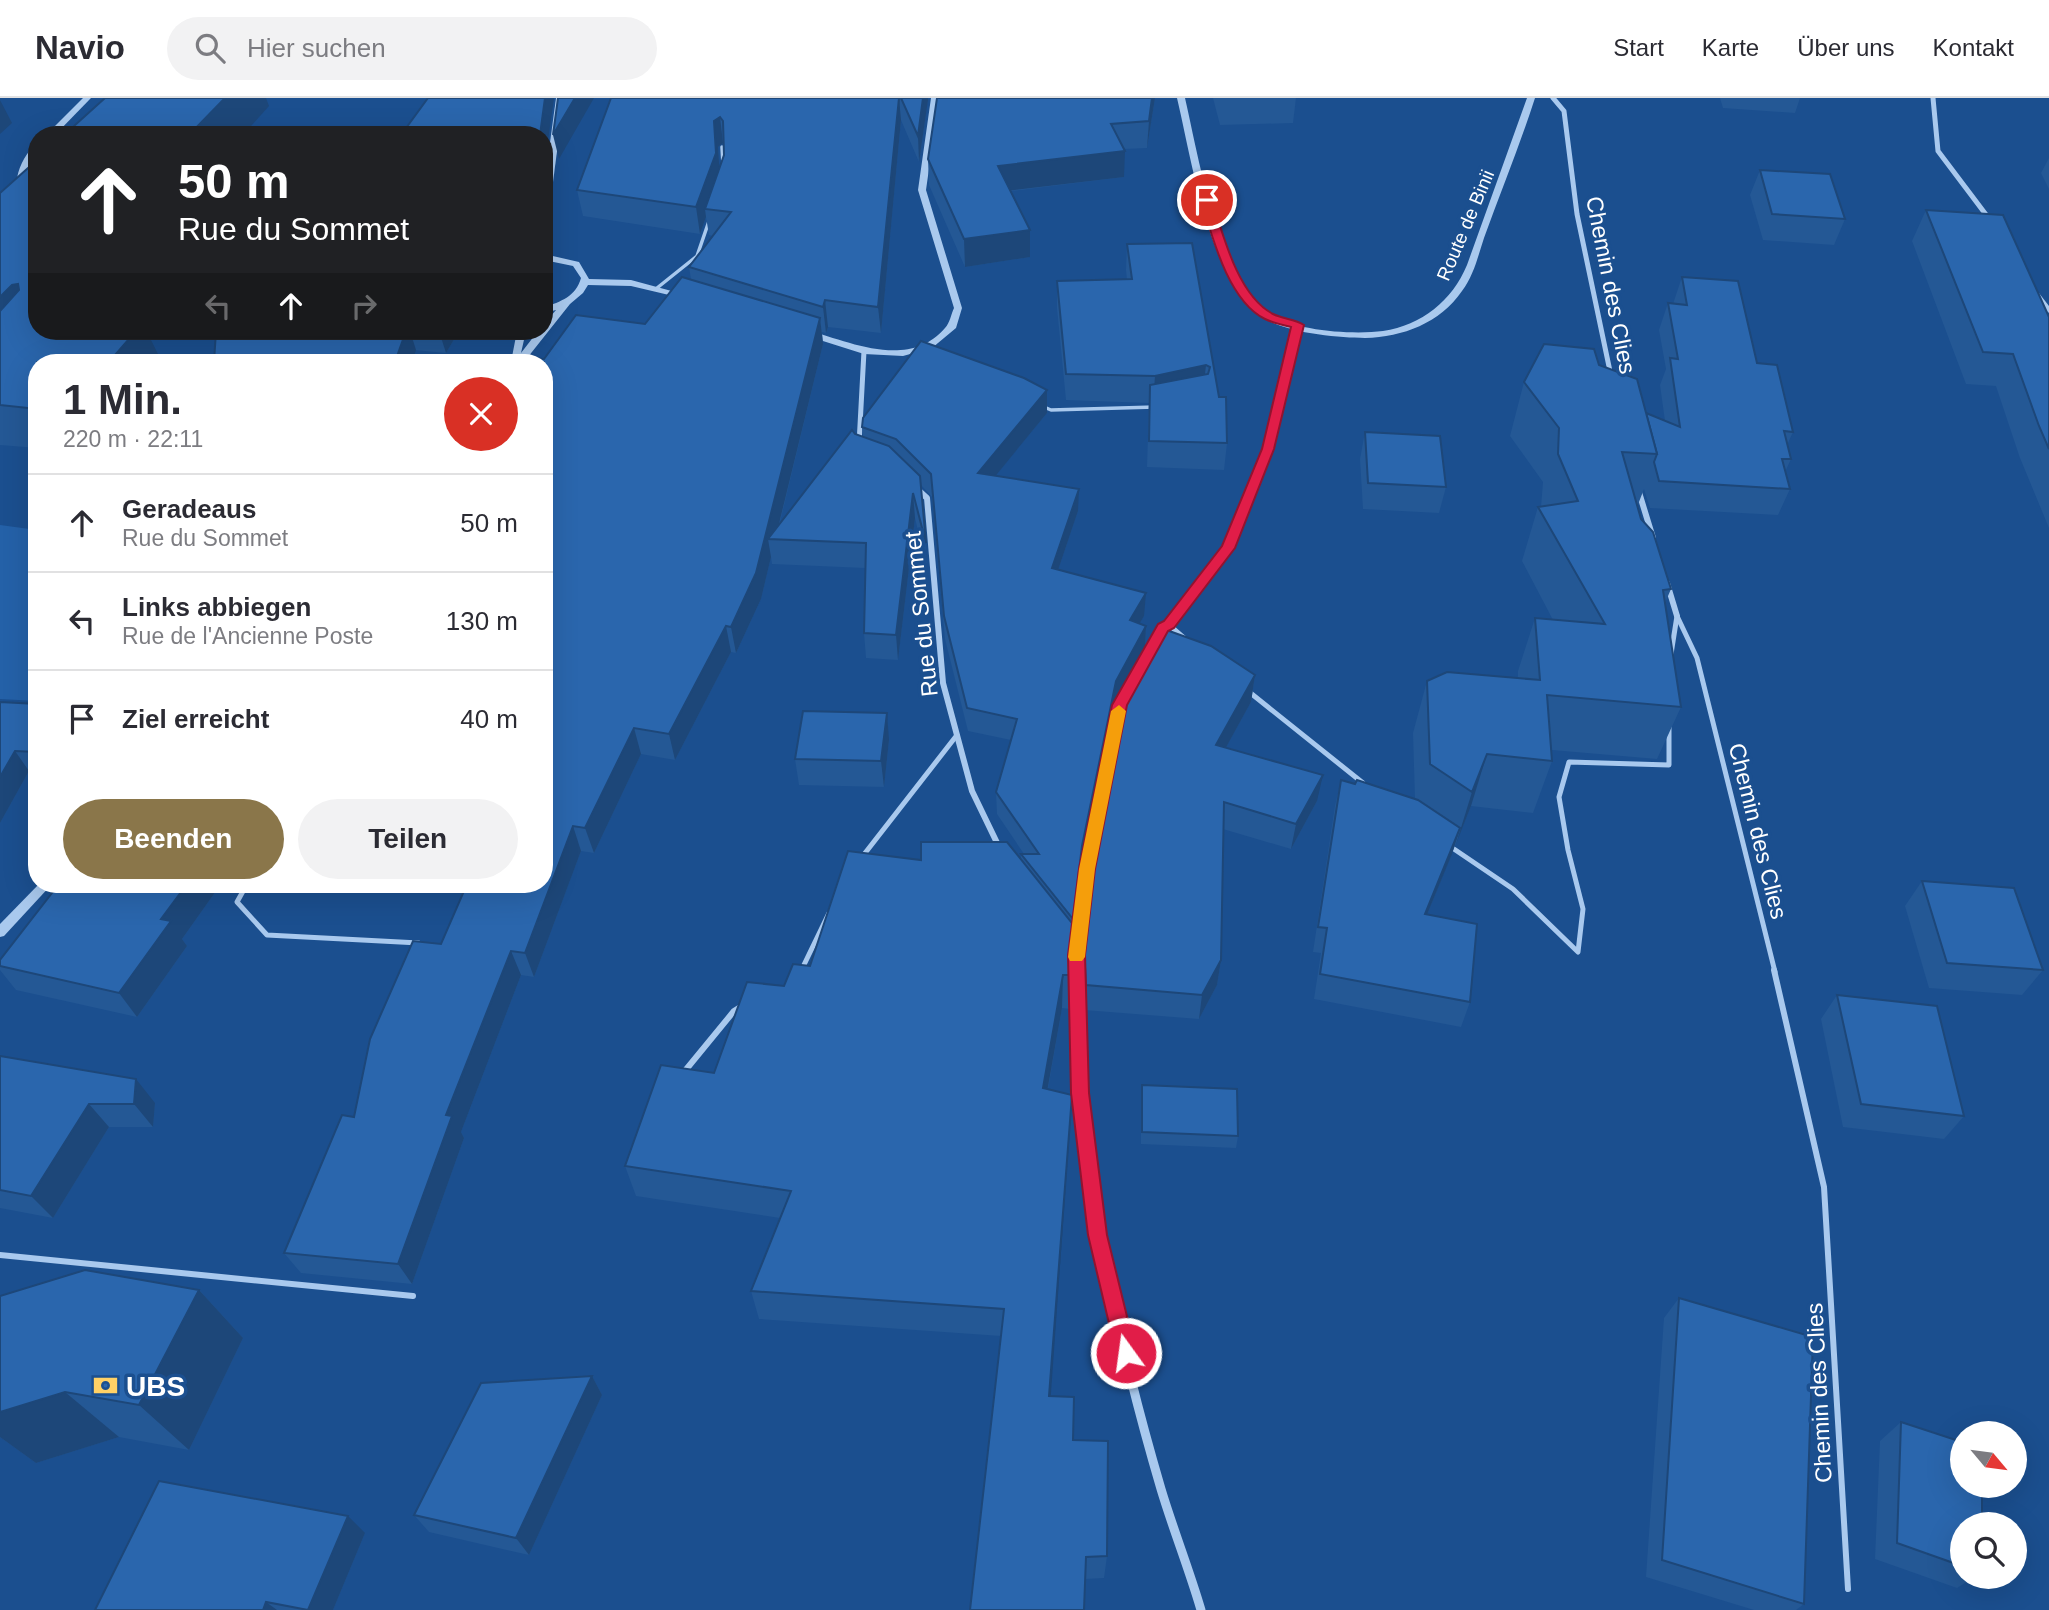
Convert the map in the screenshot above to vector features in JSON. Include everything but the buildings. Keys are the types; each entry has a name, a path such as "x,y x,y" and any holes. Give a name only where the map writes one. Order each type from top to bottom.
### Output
{"street":[{"path":"59,126 88,98"},
{"path":"553,151 560,98"},
{"path":"796,330 864,351 903,354 929,346 951,328 958,308 922,190 935,98"},
{"name":"Route de Binii","path":"1181,98 1220,246 1247,300 1269,317 1298,325 1373,335 1420,322 1446,304 1458,291 1513,156 1531,98"},
{"name":"Chemin des Clies","path":"1553,98 1564,111 1577,214 1612,379"},
{"path":"1933,98 1938,151 1997,232"},
{"path":"28,158 21,166 18,181 21,193 28,202"},
{"path":"10,196 21,193"},
{"path":"553,258 576,264 582,271 585,282 582,290 553,320"},
{"path":"585,282 631,283 692,298"},
{"path":"2031,286 2049,310"},
{"path":"553,307 568,302"},
{"path":"1157,639 1163,628 1169,625 1229,548 1268,449 1298,325"},
{"path":"524,354 536,340"},
{"path":"859,454 864,351"},
{"name":"Rue du Sommet","path":"910,482 927,498 943,683 972,791 1005,860"},
{"path":"1636,485 1657,550"},
{"name":"Chemin des Clies","path":"1665,576 1677,615"},
{"path":"1132,683 1120,705 1087,869 1076,955 1080,1093 1098,1235 1161,1488 1201,1610"},
{"path":"0,932 37,893"},
{"path":"1068,945 1076,955"}],"lane":[{"path":"722,146 723,169"},
{"path":"657,288 697,256 710,218"},
{"path":"929,346 941,353"},
{"path":"1041,405 1051,410 1154,407 1166,404"},
{"path":"1670,660 1677,615"},
{"name":"Chemin des Clies","path":"1677,615 1697,658 1764,925 1824,1187 1848,1589"},
{"path":"1169,625 1189,642"},
{"path":"1239,684 1366,785"},
{"path":"1439,839 1513,889 1578,952 1583,909 1568,850 1559,797 1569,762 1669,765 1669,713"},
{"path":"854,868 957,735"},
{"path":"242,893 237,902 267,934 422,943"},
{"path":"799,974 834,903"},
{"path":"684,1072 734,1011 745,1004"},
{"path":"0,1255 413,1296"}],"shaded area":[{"path":"0,525 28,529 28,701 0,699"}],"slow traffic":[{"path":"1076,957 1087,869 1119,711"}],"place":[{"name":"UBS","path":"106,1386"}],"route":[{"path":"1126,1353 1098,1235 1080,1093 1076,955 1087,869 1120,705 1163,628 1169,625 1229,548 1268,449 1298,325 1269,317 1247,300 1220,246 1207,200"}]}
